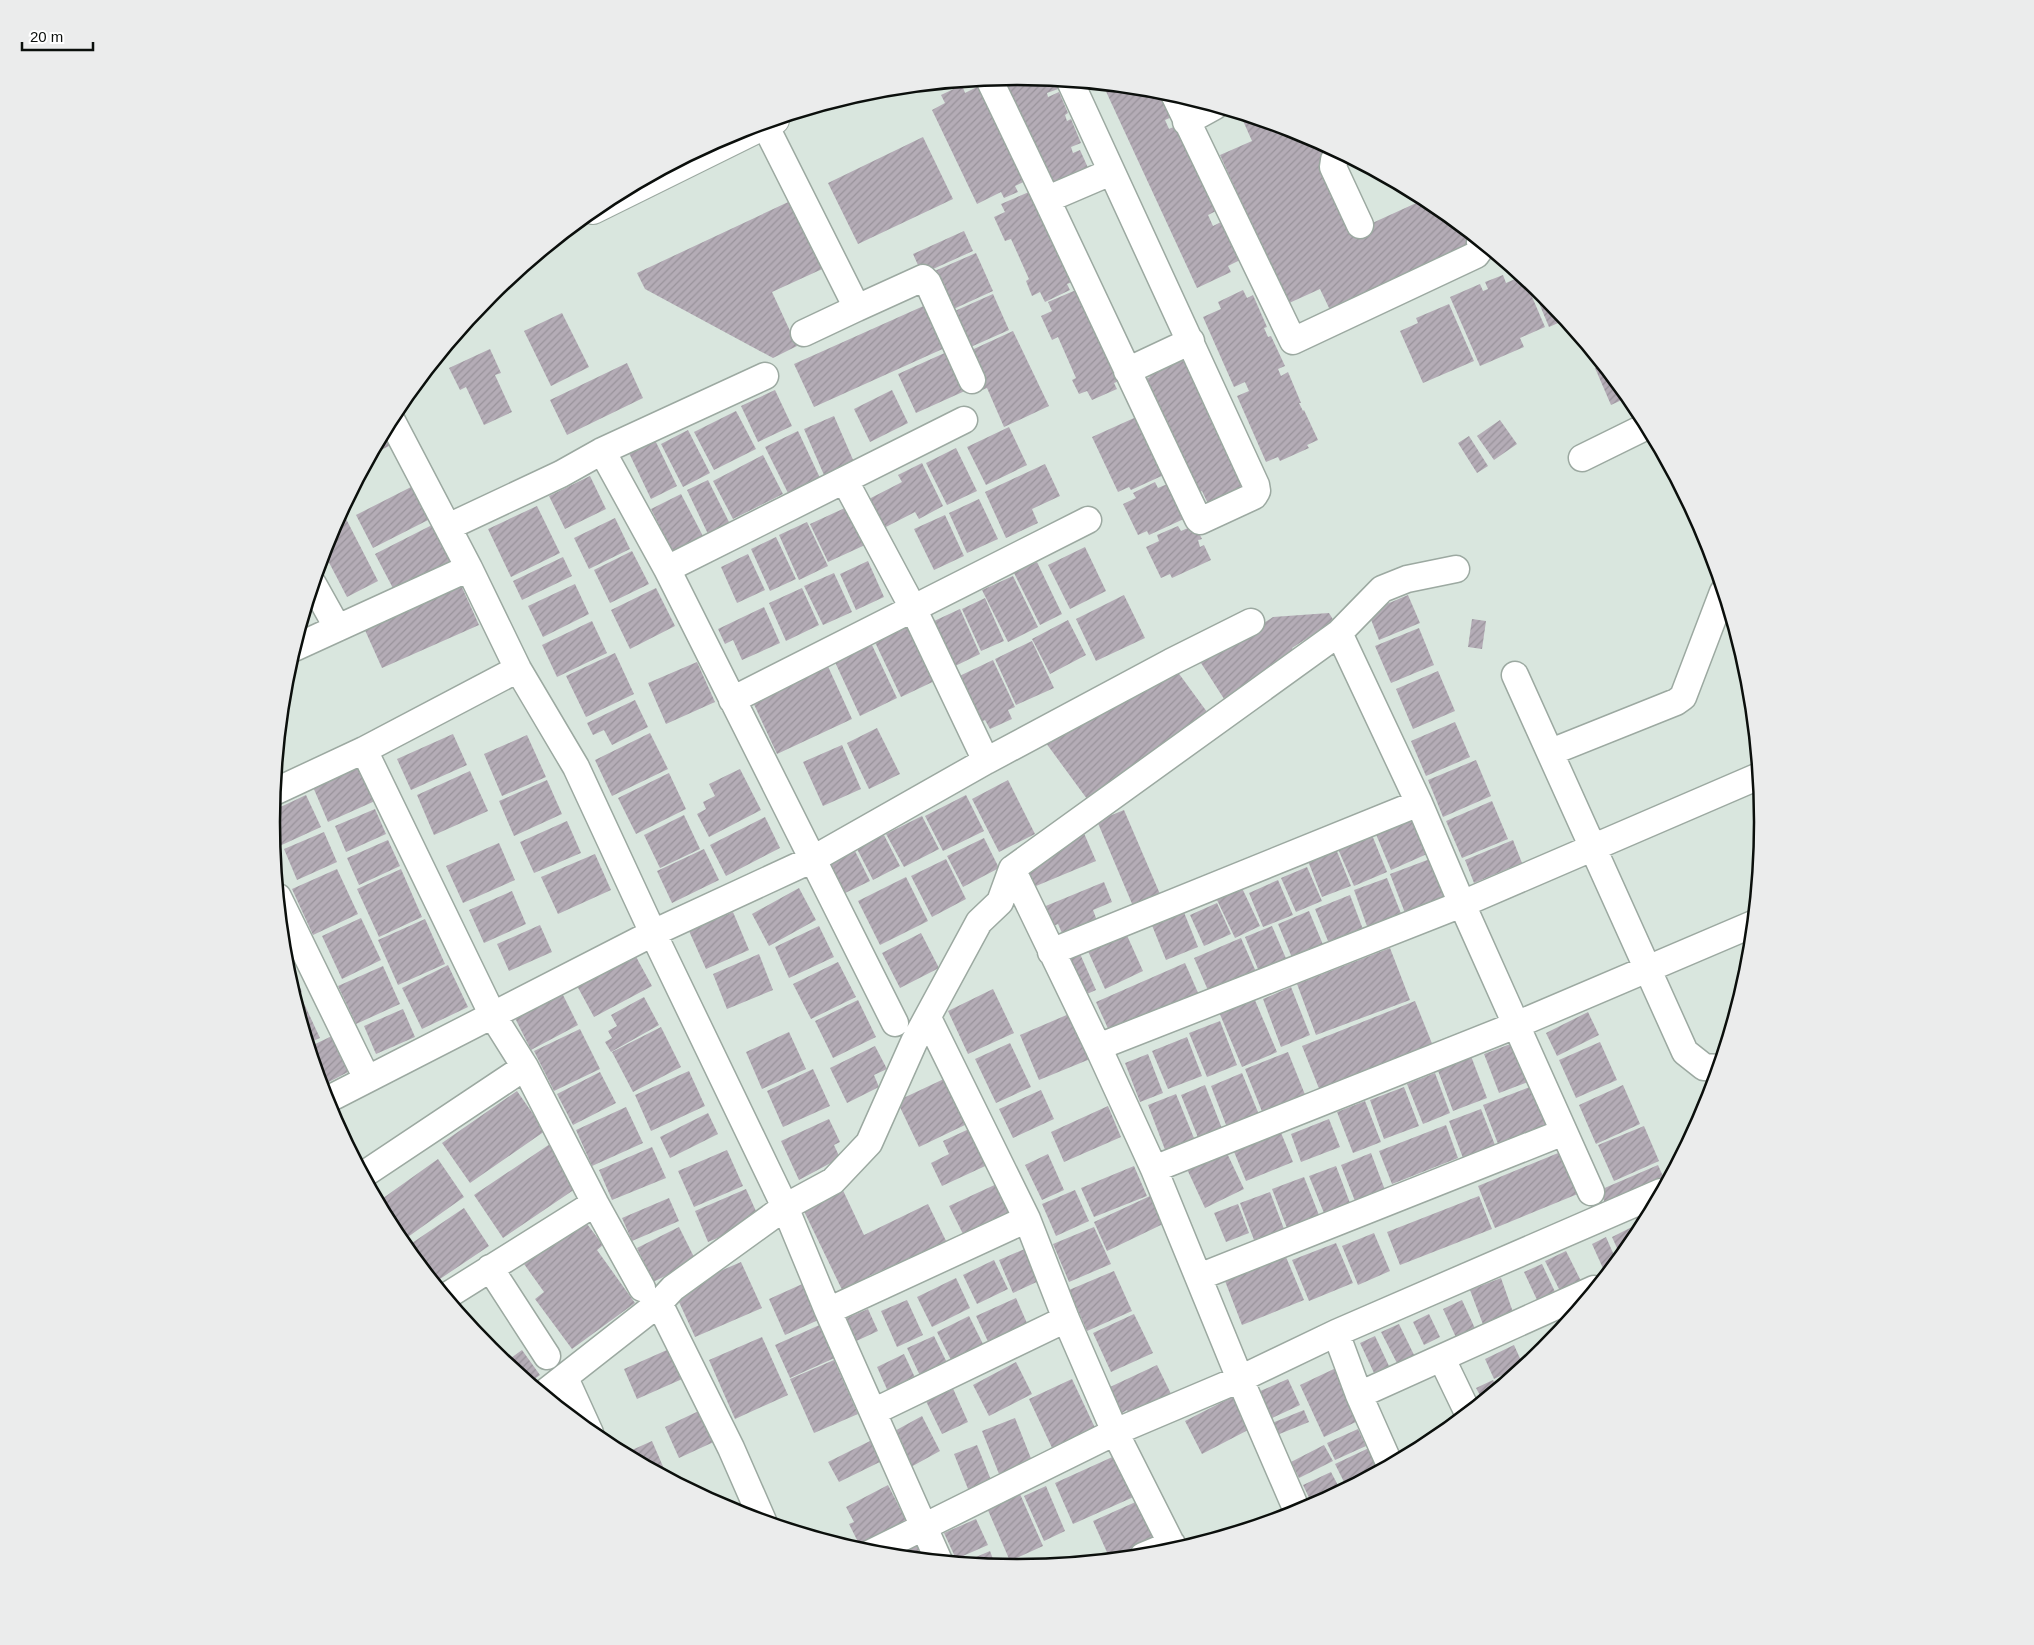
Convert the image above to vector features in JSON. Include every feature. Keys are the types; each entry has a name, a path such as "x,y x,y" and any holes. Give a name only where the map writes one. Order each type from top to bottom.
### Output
{"main road":[{"path":"684,165 697,158"}],"street":[{"path":"992,86 1048,199 1127,372 1199,520 1254,496 1257,491 1256,485 1073,88"},
{"path":"1178,103 1293,341 1476,255 1480,248"},
{"path":"1186,122 1208,110"},
{"path":"772,127 857,308"},
{"path":"1336,158 1333,167 1360,225"},
{"path":"1048,199 1111,172"},
{"path":"804,333 923,278 928,283 972,380"},
{"path":"1127,372 1191,341"},
{"path":"448,527 561,474 602,451 764,376"},
{"path":"667,569 964,420"},
{"path":"395,427 469,568 518,669 576,767 653,933 785,1207 828,1311 936,1555"},
{"path":"1582,458 1640,429"},
{"path":"602,451 667,569 895,1023"},
{"path":"844,481 913,608 986,761"},
{"path":"732,700 1088,520"},
{"path":"302,644 469,568"},
{"path":"547,1391 565,1378 651,1296 673,1288 785,1207 833,1181 869,1143 914,1042 979,922 1000,902 1012,869 1339,634 1382,589 1408,579 1456,568"},
{"path":"317,591 337,627"},
{"path":"1551,752 1676,702 1683,697 1720,601"},
{"path":"333,1097 653,933 812,859 986,761 1251,622"},
{"path":"1339,634 1419,803 1462,904 1591,1192"},
{"path":"280,789 364,750 518,669"},
{"path":"1515,675 1685,1052 1704,1068 1712,1068"},
{"path":"364,750 493,1016 525,1067 595,1203 651,1296 731,1448 759,1513"},
{"path":"1098,1047 1462,904 1753,779"},
{"path":"1051,952 1419,803"},
{"path":"1012,869 1098,1047 1154,1169 1240,1379 1295,1506"},
{"path":"285,912 368,1080"},
{"path":"1154,1169 1516,1025 1747,927"},
{"path":"928,1018 1027,1219 1066,1320 1114,1432 1172,1543"},
{"path":"368,1172 525,1067"},
{"path":"1200,1278 1564,1132"},
{"path":"882,1548 1114,1432 1240,1379 1336,1333 1653,1196"},
{"path":"450,1293 595,1203"},
{"path":"828,1311 1027,1219"},
{"path":"490,1268 547,1356"},
{"path":"1359,1395 1582,1295"},
{"path":"873,1412 1066,1320"},
{"path":"1336,1333 1359,1395 1388,1460"},
{"path":"1442,1359 1465,1408"},
{"path":"565,1378 584,1419"}],"building":[{"path":"989,86 1032,178 1015,186 1018,192 1004,198 1001,192 977,204 932,110 945,103 941,95 955,88 963,88 965,93 978,87"},
{"path":"1004,86 1057,87 1058,89 1047,93 1048,97 1059,92 1068,113 1065,115 1067,121 1071,119 1081,143 1071,147 1073,153 1080,150 1089,170 1048,188"},
{"path":"1105,90 1166,100 1174,116 1165,120 1169,129 1178,125 1218,210 1208,215 1213,226 1223,221 1240,260 1228,266 1231,272 1197,288"},
{"path":"1243,121 1299,141 1325,153 1322,154 1357,230 1417,203 1465,236 1470,246 1330,310 1320,289 1287,304 1220,155 1252,141"},
{"path":"923,137 953,199 858,244 828,183"},
{"path":"1029,192 1077,280 1067,284 1070,290 1045,302 1040,292 1032,296 1026,281 1029,279 1011,239 1005,241 994,217 1005,212 1001,204"},
{"path":"799,197 831,265 772,292 797,346 773,358 645,289 637,273"},
{"path":"964,231 973,251 922,274 913,254"},
{"path":"976,253 993,291 947,312 930,273"},
{"path":"1503,275 1506,283 1515,279 1531,294 1545,327 1520,338 1524,347 1480,366 1450,297 1480,284 1483,291 1488,289 1485,282"},
{"path":"1076,290 1124,379 1114,383 1117,389 1092,400 1087,391 1079,394 1072,380 1076,378 1058,337 1052,340 1041,316 1052,311 1048,302"},
{"path":"1243,290 1247,298 1253,295 1267,327 1264,328 1268,337 1271,336 1285,366 1278,369 1281,376 1288,372 1301,403 1299,403 1318,440 1307,445 1309,448 1280,461 1278,457 1266,462 1237,396 1249,391 1245,382 1234,387 1203,317 1221,309 1218,302"},
{"path":"993,294 1009,330 964,350 948,314"},
{"path":"1538,301 1559,323 1549,327"},
{"path":"928,304 947,347 814,407 794,364"},
{"path":"1449,304 1474,361 1423,383 1400,331 1418,323 1416,318"},
{"path":"562,313 589,367 551,386 524,331"},
{"path":"1013,331 1049,406 1004,427 987,388 980,391 963,354"},
{"path":"490,349 501,373 495,375 512,412 484,425 466,387 460,390 449,368"},
{"path":"949,351 967,390 916,413 898,374"},
{"path":"1179,351 1184,362 1192,359 1212,415 1209,416 1214,428 1219,425 1231,453 1227,454 1230,461 1234,459 1247,489 1209,506 1202,491 1193,495 1183,458 1165,417 1158,420 1141,381 1150,377 1145,366"},
{"path":"627,363 643,398 567,435 550,400"},
{"path":"1597,367 1602,374 1621,400 1611,405 1595,368"},
{"path":"775,390 792,426 758,442 741,406"},
{"path":"892,390 908,423 870,442 854,409"},
{"path":"736,411 756,449 714,470 694,432"},
{"path":"1143,414 1166,474 1131,490 1129,487 1118,492 1092,437"},
{"path":"834,416 854,462 824,475 804,429"},
{"path":"1500,420 1517,444 1494,460 1477,436"},
{"path":"1009,427 1027,465 986,485 967,447"},
{"path":"688,430 710,473 683,487 661,444"},
{"path":"798,431 821,480 789,495 765,447"},
{"path":"1469,436 1488,466 1477,473 1458,443"},
{"path":"388,439 391,445 380,450"},
{"path":"655,440 677,486 651,499 629,453"},
{"path":"956,448 977,491 947,505 926,463"},
{"path":"763,455 783,494 733,519 713,481"},
{"path":"922,463 943,506 919,519 915,512 882,529 867,500 902,482 898,475"},
{"path":"1045,464 1060,496 1032,509 1038,523 1006,538 985,492"},
{"path":"590,476 606,509 565,529 549,496"},
{"path":"708,480 730,524 708,534 687,490"},
{"path":"1155,482 1158,488 1172,482 1188,517 1149,535 1147,531 1138,535 1123,504 1136,498 1133,493"},
{"path":"413,486 430,519 373,548 356,515"},
{"path":"681,494 704,538 673,553 651,509"},
{"path":"979,499 998,539 967,553 949,513"},
{"path":"537,506 560,553 511,577 488,529"},
{"path":"847,507 865,545 828,562 810,524"},
{"path":"945,515 964,556 934,570 914,529"},
{"path":"346,518 378,581 347,597 328,561"},
{"path":"615,518 630,549 589,569 574,538"},
{"path":"807,522 828,566 799,580 779,535"},
{"path":"432,525 452,562 395,592 375,554"},
{"path":"1195,525 1202,539 1198,540 1200,547 1204,545 1211,560 1172,578 1170,574 1161,578 1146,547 1159,541 1157,535 1178,526 1181,531"},
{"path":"776,537 796,579 770,591 751,549"},
{"path":"1085,547 1106,591 1070,609 1048,565"},
{"path":"632,551 649,584 610,603 594,570"},
{"path":"748,554 765,590 737,603 721,567"},
{"path":"563,557 572,576 522,600 513,581"},
{"path":"868,561 884,597 856,610 840,574"},
{"path":"1037,562 1062,614 1040,625 1014,573"},
{"path":"834,573 852,612 823,625 804,586"},
{"path":"1013,576 1038,627 1008,642 982,590"},
{"path":"575,584 589,614 543,637 528,606"},
{"path":"461,585 479,625 382,668 364,628"},
{"path":"656,588 675,626 630,649 611,610"},
{"path":"802,588 819,625 786,641 769,603"},
{"path":"1124,595 1145,638 1096,661 1076,619"},
{"path":"1408,595 1420,623 1379,640 1368,612"},
{"path":"985,598 1004,641 981,651 962,609"},
{"path":"764,607 780,643 742,660 733,640 725,644 718,629"},
{"path":"960,609 980,654 953,667 932,622"},
{"path":"1329,613 1334,621 1292,648 1297,655 1226,702 1201,663 1273,617"},
{"path":"916,618 943,677 901,697 873,638"},
{"path":"1472,619 1486,621 1482,649 1468,647"},
{"path":"1068,620 1086,655 1050,674 1032,639"},
{"path":"592,621 607,653 557,677 542,645"},
{"path":"1419,628 1434,665 1391,683 1375,646"},
{"path":"1032,641 1054,688 1016,705 995,659"},
{"path":"871,643 897,698 860,716 834,660"},
{"path":"615,653 634,694 586,717 566,676"},
{"path":"993,660 1015,707 1008,710 1012,719 990,729 985,720 981,722 949,681"},
{"path":"697,662 715,702 666,724 648,683"},
{"path":"826,662 852,719 777,754 751,698"},
{"path":"1177,671 1210,716 1090,803 1043,739"},
{"path":"1438,671 1455,711 1413,729 1396,689"},
{"path":"635,700 648,727 612,745 604,730 593,735 587,723"},
{"path":"1455,722 1470,757 1426,776 1411,741"},
{"path":"877,728 900,774 869,789 847,743"},
{"path":"650,733 668,769 612,796 595,760"},
{"path":"453,734 467,765 411,790 397,759"},
{"path":"527,735 546,777 502,796 484,754"},
{"path":"842,745 861,789 823,806 803,762"},
{"path":"1476,760 1491,796 1443,817 1428,780"},
{"path":"360,766 375,801 328,822 313,787"},
{"path":"740,769 761,810 709,837 697,814 706,809 703,802 715,796 709,784"},
{"path":"470,771 488,811 434,835 417,795"},
{"path":"669,773 686,809 636,834 618,798"},
{"path":"547,780 562,814 514,836 499,801"},
{"path":"1008,780 1035,834 999,852 972,799"},
{"path":"306,795 321,827 280,846 280,807"},
{"path":"966,795 984,831 943,851 925,816"},
{"path":"1492,801 1508,839 1462,858 1446,821"},
{"path":"375,809 386,834 346,852 335,826"},
{"path":"1124,810 1160,894 1133,906 1097,821"},
{"path":"684,815 700,849 660,868 644,835"},
{"path":"922,816 939,849 904,867 886,834"},
{"path":"765,817 780,848 726,876 710,845"},
{"path":"1411,817 1427,854 1391,870 1375,832"},
{"path":"567,821 581,853 534,873 520,842"},
{"path":"1080,824 1096,861 1024,891 1015,869"},
{"path":"324,832 337,862 297,880 284,849"},
{"path":"884,835 900,866 873,880 857,849"},
{"path":"1372,835 1387,872 1354,886 1338,849"},
{"path":"984,838 999,868 963,887 947,856"},
{"path":"388,840 400,866 359,885 347,858"},
{"path":"1513,840 1522,863 1474,883 1465,860"},
{"path":"499,843 515,880 463,903 446,866"},
{"path":"704,849 719,880 672,903 657,871"},
{"path":"854,849 870,881 841,895 826,864"},
{"path":"1336,849 1351,886 1322,897 1308,861"},
{"path":"595,854 611,890 558,914 541,877"},
{"path":"946,859 966,899 932,917 911,876"},
{"path":"1430,859 1445,897 1405,913 1390,874"},
{"path":"1307,867 1322,901 1296,912 1281,878"},
{"path":"337,869 358,914 313,935 292,889"},
{"path":"401,869 422,917 379,937 357,889"},
{"path":"906,877 928,921 880,945 858,901"},
{"path":"1387,878 1402,916 1368,929 1354,890"},
{"path":"1278,880 1293,915 1263,927 1249,893"},
{"path":"1104,882 1112,902 1093,910 1099,926 1065,940 1058,924 1044,930 1036,910"},
{"path":"799,888 816,920 769,946 752,914"},
{"path":"1242,888 1260,926 1235,938 1217,900"},
{"path":"512,891 526,924 484,943 469,910"},
{"path":"1350,895 1364,932 1330,946 1315,909"},
{"path":"1217,903 1231,934 1204,946 1190,915"},
{"path":"1181,905 1198,947 1166,960 1149,918"},
{"path":"1309,911 1324,947 1293,960 1278,924"},
{"path":"733,912 749,950 706,969 689,931"},
{"path":"361,918 381,960 342,979 322,936"},
{"path":"425,919 445,964 398,985 378,940"},
{"path":"540,925 552,952 509,971 497,944"},
{"path":"819,926 834,957 789,978 775,947"},
{"path":"1272,926 1288,963 1260,974 1245,937"},
{"path":"1125,931 1143,971 1105,989 1087,949"},
{"path":"921,933 939,968 900,988 882,953"},
{"path":"1241,938 1257,974 1210,995 1194,958"},
{"path":"1077,947 1096,990 1080,997 1061,955"},
{"path":"1390,948 1410,1000 1316,1035 1297,984"},
{"path":"634,953 652,986 594,1017 576,984"},
{"path":"759,954 773,990 727,1009 713,974"},
{"path":"838,962 856,997 811,1019 793,984"},
{"path":"1185,963 1199,995 1110,1033 1096,1002"},
{"path":"448,965 468,1007 422,1029 402,988"},
{"path":"383,966 400,1004 356,1024 338,986"},
{"path":"1291,987 1310,1035 1281,1047 1263,999"},
{"path":"560,989 578,1025 531,1050 513,1014"},
{"path":"993,989 1014,1033 968,1054 948,1011"},
{"path":"644,997 659,1025 611,1052 605,1042 612,1038 608,1031 617,1026 611,1015"},
{"path":"302,998 320,1038 313,1041"},
{"path":"1254,998 1277,1052 1242,1067 1219,1012"},
{"path":"858,1000 876,1037 833,1058 815,1021"},
{"path":"1415,1001 1433,1046 1320,1091 1302,1046"},
{"path":"403,1009 415,1037 376,1054 364,1026"},
{"path":"1076,1011 1095,1057 1039,1080 1020,1035"},
{"path":"1588,1012 1599,1035 1557,1056 1546,1033"},
{"path":"1220,1021 1237,1065 1207,1077 1189,1033"},
{"path":"661,1027 681,1067 633,1092 612,1052"},
{"path":"580,1029 600,1069 554,1091 534,1051"},
{"path":"789,1032 806,1069 762,1089 746,1052"},
{"path":"334,1035 352,1070 328,1083 314,1044"},
{"path":"1187,1037 1202,1076 1168,1089 1152,1051"},
{"path":"1600,1042 1617,1080 1576,1098 1559,1060"},
{"path":"1010,1043 1031,1087 996,1103 975,1059"},
{"path":"1513,1043 1528,1082 1499,1093 1484,1054"},
{"path":"875,1046 887,1069 874,1075 879,1087 847,1103 830,1068"},
{"path":"1288,1052 1308,1102 1265,1119 1245,1069"},
{"path":"1148,1054 1163,1093 1140,1102 1125,1063"},
{"path":"1471,1056 1487,1098 1453,1111 1437,1068"},
{"path":"813,1069 830,1106 783,1127 767,1091"},
{"path":"689,1071 705,1106 651,1131 635,1095"},
{"path":"600,1072 616,1103 573,1125 557,1094"},
{"path":"1242,1073 1260,1117 1228,1130 1211,1086"},
{"path":"1435,1073 1450,1113 1423,1124 1407,1084"},
{"path":"946,1078 967,1124 919,1147 897,1101"},
{"path":"1540,1083 1557,1127 1500,1149 1483,1105"},
{"path":"1205,1085 1223,1131 1199,1140 1181,1095"},
{"path":"1623,1085 1640,1124 1596,1144 1579,1105"},
{"path":"1404,1087 1419,1126 1384,1139 1370,1100"},
{"path":"1041,1090 1054,1119 1013,1138 999,1109"},
{"path":"517,1091 545,1131 470,1183 442,1143"},
{"path":"1176,1094 1196,1143 1167,1155 1148,1105"},
{"path":"1365,1101 1381,1142 1353,1153 1337,1112"},
{"path":"1108,1106 1121,1137 1064,1162 1051,1132"},
{"path":"626,1107 643,1143 592,1166 576,1130"},
{"path":"1481,1109 1495,1145 1463,1158 1449,1121"},
{"path":"708,1113 718,1134 670,1158 660,1137"},
{"path":"829,1119 840,1142 834,1145 840,1158 799,1180 781,1141"},
{"path":"1329,1119 1340,1147 1301,1162 1291,1134"},
{"path":"1277,1123 1293,1162 1246,1181 1230,1142"},
{"path":"1446,1125 1458,1158 1392,1184 1379,1151"},
{"path":"1644,1126 1659,1161 1614,1181 1598,1145"},
{"path":"969,1129 996,1161 942,1186 931,1163 949,1154 943,1141"},
{"path":"550,1144 578,1187 503,1238 474,1195"},
{"path":"652,1147 666,1178 612,1200 599,1170"},
{"path":"1225,1149 1244,1189 1205,1208 1186,1167"},
{"path":"1568,1149 1585,1191 1495,1228 1478,1186"},
{"path":"727,1150 743,1186 694,1207 678,1171"},
{"path":"1371,1153 1385,1190 1355,1201 1341,1165"},
{"path":"1048,1154 1064,1190 1042,1200 1025,1165"},
{"path":"438,1159 464,1197 408,1237 383,1198"},
{"path":"1658,1165 1663,1177 1658,1187 1608,1211 1600,1190"},
{"path":"1134,1166 1147,1196 1094,1217 1081,1188"},
{"path":"1336,1166 1350,1203 1324,1213 1309,1176"},
{"path":"1304,1177 1319,1215 1287,1228 1272,1189"},
{"path":"1001,1182 1016,1214 965,1238 949,1206"},
{"path":"840,1184 864,1235 928,1204 950,1249 894,1275 890,1267 869,1276 874,1285 846,1298 800,1203"},
{"path":"746,1189 760,1220 708,1242 695,1211"},
{"path":"1075,1190 1089,1221 1056,1236 1042,1204"},
{"path":"1270,1192 1284,1229 1254,1240 1240,1203"},
{"path":"1150,1196 1163,1224 1107,1251 1094,1222"},
{"path":"1479,1196 1492,1229 1400,1265 1387,1232"},
{"path":"669,1198 679,1221 632,1241 622,1218"},
{"path":"1238,1204 1249,1233 1226,1242 1214,1213"},
{"path":"464,1208 489,1246 439,1280 412,1243"},
{"path":"584,1220 603,1245 597,1250 635,1303 572,1349 535,1299 544,1292 524,1264"},
{"path":"1634,1226 1618,1249 1612,1237"},
{"path":"679,1227 696,1261 653,1282 637,1248"},
{"path":"1094,1227 1111,1264 1069,1282 1053,1244"},
{"path":"1374,1233 1390,1271 1358,1285 1342,1246"},
{"path":"1606,1237 1614,1255 1603,1269 1592,1244"},
{"path":"1336,1243 1353,1283 1309,1301 1292,1260"},
{"path":"1027,1248 1041,1280 1013,1293 999,1260"},
{"path":"1566,1251 1583,1285 1562,1295 1545,1261"},
{"path":"1286,1257 1304,1300 1242,1325 1225,1281"},
{"path":"994,1260 1008,1289 977,1304 963,1275"},
{"path":"741,1262 762,1308 695,1337 674,1291"},
{"path":"1542,1264 1556,1294 1538,1302 1524,1272"},
{"path":"1114,1271 1132,1311 1087,1331 1069,1290"},
{"path":"956,1278 970,1308 932,1327 917,1297"},
{"path":"1501,1278 1514,1315 1484,1327 1470,1290"},
{"path":"809,1281 825,1317 785,1335 769,1299"},
{"path":"1016,1298 1030,1330 991,1348 976,1316"},
{"path":"907,1300 923,1335 897,1347 881,1311"},
{"path":"1462,1300 1478,1335 1459,1344 1443,1309"},
{"path":"868,1309 878,1331 852,1343 842,1320"},
{"path":"1134,1314 1153,1353 1111,1372 1093,1333"},
{"path":"1429,1314 1440,1337 1424,1345 1413,1322"},
{"path":"969,1316 986,1350 954,1366 937,1332"},
{"path":"824,1323 839,1356 790,1378 775,1345"},
{"path":"1399,1324 1416,1359 1399,1367 1381,1332"},
{"path":"934,1336 950,1369 923,1382 907,1348"},
{"path":"1375,1336 1389,1366 1374,1373 1360,1343"},
{"path":"762,1337 788,1395 735,1419 709,1360"},
{"path":"1514,1345 1521,1360 1508,1372 1494,1379 1485,1359"},
{"path":"676,1346 689,1376 637,1399 624,1369"},
{"path":"522,1350 540,1375 534,1379 511,1358"},
{"path":"904,1354 918,1384 890,1396 877,1367"},
{"path":"834,1360 858,1414 814,1433 790,1379"},
{"path":"1016,1362 1032,1394 989,1416 973,1385"},
{"path":"1157,1365 1174,1400 1132,1420 1127,1410 1122,1413 1110,1387"},
{"path":"1336,1368 1360,1420 1324,1437 1300,1385"},
{"path":"1072,1379 1097,1432 1054,1452 1029,1399"},
{"path":"1288,1379 1300,1405 1270,1419 1258,1392"},
{"path":"1493,1380 1495,1384 1480,1396 1476,1388"},
{"path":"951,1384 968,1422 942,1434 924,1397"},
{"path":"1234,1396 1250,1429 1202,1454 1185,1421"},
{"path":"703,1409 718,1440 679,1458 665,1427"},
{"path":"1304,1410 1309,1422 1277,1435 1272,1423"},
{"path":"922,1416 940,1451 909,1468 891,1433"},
{"path":"1015,1418 1032,1461 999,1474 982,1431"},
{"path":"1358,1429 1366,1446 1335,1460 1327,1443"},
{"path":"874,1439 884,1460 839,1482 828,1462"},
{"path":"652,1441 664,1470 648,1461 631,1451"},
{"path":"977,1445 993,1485 970,1494 954,1454"},
{"path":"1324,1445 1333,1461 1299,1478 1291,1462"},
{"path":"1371,1447 1379,1465 1345,1483 1335,1464"},
{"path":"1119,1454 1138,1495 1073,1524 1055,1483"},
{"path":"1331,1472 1338,1486 1310,1499 1303,1485"},
{"path":"888,1485 908,1524 867,1545 858,1543 849,1524 854,1522 846,1507"},
{"path":"1046,1486 1065,1531 1044,1541 1024,1496"},
{"path":"1020,1494 1043,1546 1009,1560 987,1508"},
{"path":"1140,1500 1158,1538 1127,1552 1108,1554 1093,1521"},
{"path":"976,1519 988,1545 960,1557 955,1557 944,1533"},
{"path":"921,1539 928,1555 921,1554 898,1550"},
{"path":"990,1551 993,1559 973,1558"}]}
